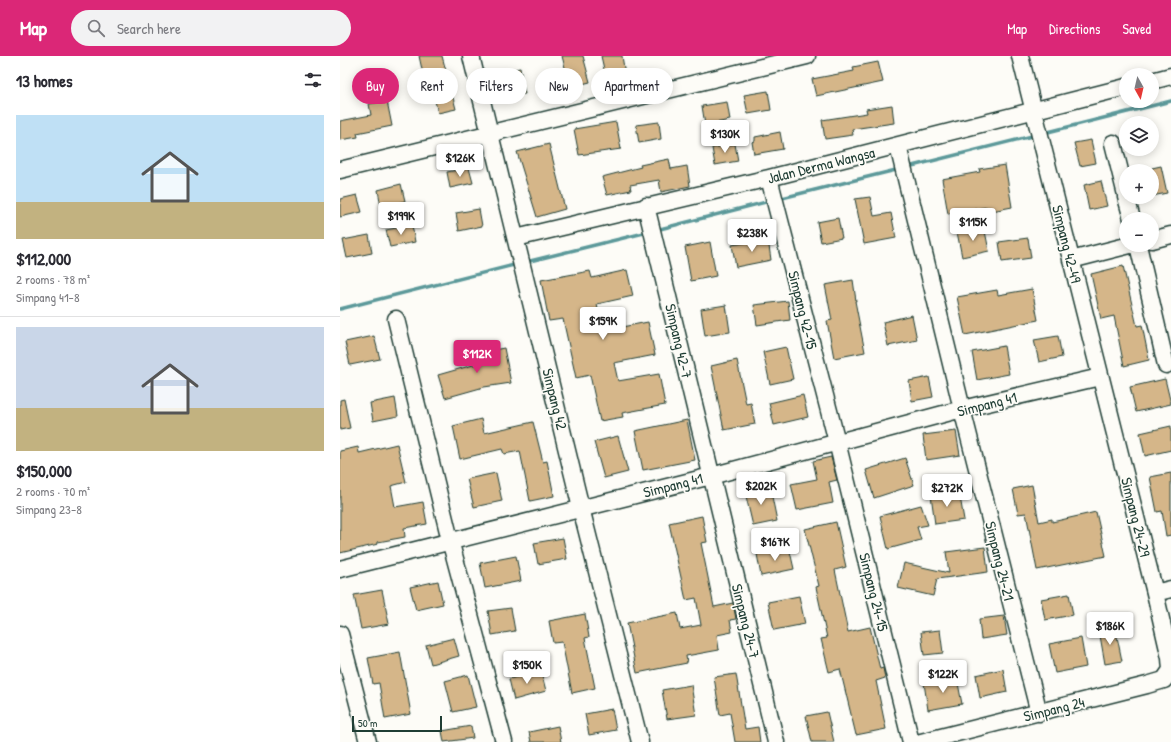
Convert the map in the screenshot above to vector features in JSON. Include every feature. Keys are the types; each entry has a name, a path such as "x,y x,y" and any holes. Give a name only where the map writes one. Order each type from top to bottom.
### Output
{"street":[{"name":"Simpang 42","path":"471,56 581,508 640,742"},
{"path":"340,170 807,56"},
{"name":"Simpang 42-49","path":"1020,56 1100,377"},
{"path":"1159,79 1171,76"},
{"name":"Jalan Derma Wangsa","path":"516,238 646,206 771,186 1035,116 1119,89"},
{"path":"1114,143 1119,165"},
{"name":"Simpang 24-21","path":"900,152 962,409 1039,713"},
{"name":"Simpang 42-15","path":"771,186 837,442"},
{"name":"Simpang 42-7","path":"646,206 711,476"},
{"path":"1159,238 1171,235"},
{"path":"1070,260 1119,248"},
{"path":"1140,252 1166,365"},
{"path":"396,318 450,540 504,742"},
{"name":"Simpang 41","path":"340,569 450,540 711,476 962,409 1100,377"},
{"name":"Simpang 24-29","path":"1100,377 1170,658"},
{"name":"Simpang 24-15","path":"837,442 911,742"},
{"name":"Simpang 24-7","path":"711,476 776,742"},
{"path":"1155,593 1171,589"},
{"path":"340,634 368,742"},
{"name":"Simpang 24","path":"921,742 1164,680 1171,670 1170,658"}],"building":[{"path":"419,56 442,56 445,68 422,68"},
{"path":"562,56 583,56 590,82 583,84 583,68 565,68"},
{"path":"601,56 622,56 624,68 604,68"},
{"path":"878,62 883,82 816,96 812,79 854,71 853,67"},
{"path":"768,91 771,110 748,114 744,95"},
{"path":"727,102 730,120 705,125 702,106"},
{"path":"369,104 388,104 392,126 357,133 358,137 340,140 340,121 371,115"},
{"path":"436,104 455,104 456,109 438,113"},
{"path":"892,105 894,123 852,129 853,135 825,139 822,120 867,113 866,109"},
{"path":"616,122 621,149 579,155 574,129"},
{"path":"659,122 661,139 639,143 636,125"},
{"path":"780,132 783,149 754,154 752,142 755,141 755,137"},
{"path":"1091,140 1096,163 1080,166 1074,143"},
{"path":"549,144 565,209 537,217 517,152"},
{"path":"735,144 738,161 715,165 712,148"},
{"path":"669,159 671,169 687,166 690,186 661,192 659,180 630,185 631,190 607,195 602,177 641,167 640,165"},
{"path":"1005,165 1012,207 987,212 987,207 948,214 942,179 980,172 979,169"},
{"path":"1159,166 1161,166 1167,193 1159,195"},
{"path":"469,168 473,183 450,188 447,172"},
{"path":"1101,181 1107,206 1089,210 1084,185"},
{"path":"401,184 405,201 381,207 378,190"},
{"path":"357,195 362,212 340,217 340,199"},
{"path":"870,197 874,216 891,213 896,238 864,244 855,199"},
{"path":"479,209 482,226 459,231 456,213"},
{"path":"838,218 842,238 821,242 817,222"},
{"path":"412,225 415,242 390,247 386,230"},
{"path":"984,226 989,251 962,257 957,232"},
{"path":"369,235 372,253 347,258 343,240"},
{"path":"1028,238 1031,258 1002,262 999,242"},
{"path":"768,239 771,260 736,267 732,245"},
{"path":"710,242 716,276 691,281 685,247"},
{"path":"1123,266 1137,326 1142,325 1149,360 1124,366 1114,316 1101,319 1091,274"},
{"path":"627,270 633,296 597,304 601,326 605,325 606,330 648,322 655,355 614,363 618,381 659,374 665,405 622,413 623,417 600,421 590,375 576,378 563,319 549,321 541,280 590,271 592,278"},
{"path":"853,280 855,301 865,352 834,358 827,321 832,320 825,285"},
{"path":"1032,289 1038,320 965,335 957,297 997,290 998,295"},
{"path":"788,301 790,320 757,325 754,305"},
{"path":"726,305 730,332 705,336 701,309"},
{"path":"912,315 917,340 888,346 883,322"},
{"path":"374,336 380,359 350,365 345,342"},
{"path":"1058,336 1062,357 1039,362 1034,340"},
{"path":"1004,346 1009,374 977,380 972,352"},
{"path":"786,347 793,379 770,384 763,352"},
{"path":"504,348 511,383 484,387 445,398 438,375 480,363 478,353"},
{"path":"737,360 746,404 751,403 755,424 724,430 711,366"},
{"path":"929,377 933,397 912,401 909,381"},
{"path":"1165,379 1171,404 1136,412 1130,387"},
{"path":"803,395 808,417 774,425 769,403"},
{"path":"395,398 398,416 373,421 370,403"},
{"path":"344,399 350,428 340,430 340,400"},
{"path":"481,419 484,433 533,422 543,462 547,461 554,496 530,501 520,451 504,454 502,449 460,459 453,426"},
{"path":"687,420 695,460 643,470 635,431"},
{"path":"1171,426 1171,450 1145,456 1140,433"},
{"path":"956,431 960,455 926,460 923,435"},
{"path":"618,436 628,472 604,478 594,442"},
{"path":"397,444 406,482 391,486 395,507 423,502 427,524 404,528 405,537 378,542 378,544 340,553 340,451 358,447 359,453"},
{"path":"831,457 837,480 829,482 833,503 797,510 791,484 817,479 813,461"},
{"path":"905,458 914,485 874,498 866,470"},
{"path":"496,473 502,501 474,507 467,479"},
{"path":"1171,473 1171,535 1166,536 1162,511 1157,512 1150,477"},
{"path":"1032,485 1039,522 1052,519 1052,522 1096,512 1106,556 1037,570 1026,513 1018,514 1013,489"},
{"path":"770,487 777,521 753,526 745,492"},
{"path":"959,491 964,520 935,524 931,495"},
{"path":"921,505 928,525 917,527 921,540 888,549 880,516"},
{"path":"702,516 707,542 701,543 714,607 733,603 736,619 730,620 732,632 717,635 719,650 686,656 687,663 637,673 627,623 677,613 680,629 701,625 696,598 686,600 669,523"},
{"path":"836,522 846,567 835,570 848,632 870,627 880,669 883,668 885,678 876,681 886,729 856,735 840,669 829,672 821,639 827,638 816,587 819,586 805,529"},
{"path":"563,538 567,559 538,564 534,543"},
{"path":"789,547 794,569 761,576 757,554"},
{"path":"985,547 988,572 937,579 933,596 898,588 904,563 949,573 946,552"},
{"path":"516,556 521,581 485,588 480,563"},
{"path":"438,581 443,604 416,610 410,587"},
{"path":"382,590 389,624 361,629 354,595"},
{"path":"1069,594 1073,615 1045,620 1041,599"},
{"path":"799,596 805,624 774,630 768,602"},
{"path":"511,608 515,631 492,635 488,611"},
{"path":"585,614 589,637 585,638 595,688 572,693 562,642 553,643 549,621"},
{"path":"1004,616 1007,635 981,639 979,619"},
{"path":"1115,627 1122,661 1105,664 1099,630"},
{"path":"940,630 943,653 924,655 921,632"},
{"path":"454,638 459,656 431,664 426,645"},
{"path":"1081,638 1086,667 1055,673 1049,644"},
{"path":"400,652 411,714 385,719 379,683 373,684 368,658"},
{"path":"1003,669 1007,692 980,698 976,675"},
{"path":"541,671 546,691 514,700 509,679"},
{"path":"736,674 745,729 758,727 760,742 735,742 730,713 720,715 714,677"},
{"path":"468,675 476,707 453,712 445,681"},
{"path":"957,678 962,704 928,710 924,683"},
{"path":"691,685 696,715 667,719 662,690"},
{"path":"612,709 616,730 589,735 585,714"},
{"path":"827,712 834,742 812,742 806,716"},
{"path":"471,726 473,738 444,742 442,731"},
{"path":"558,726 561,742 531,742 529,732"}],"waterway":[{"path":"1044,133 1171,101"},
{"path":"908,167 1036,135"},
{"path":"778,199 900,169"},
{"path":"656,230 770,201"},
{"path":"526,262 648,232"},
{"path":"340,309 518,264"}]}
